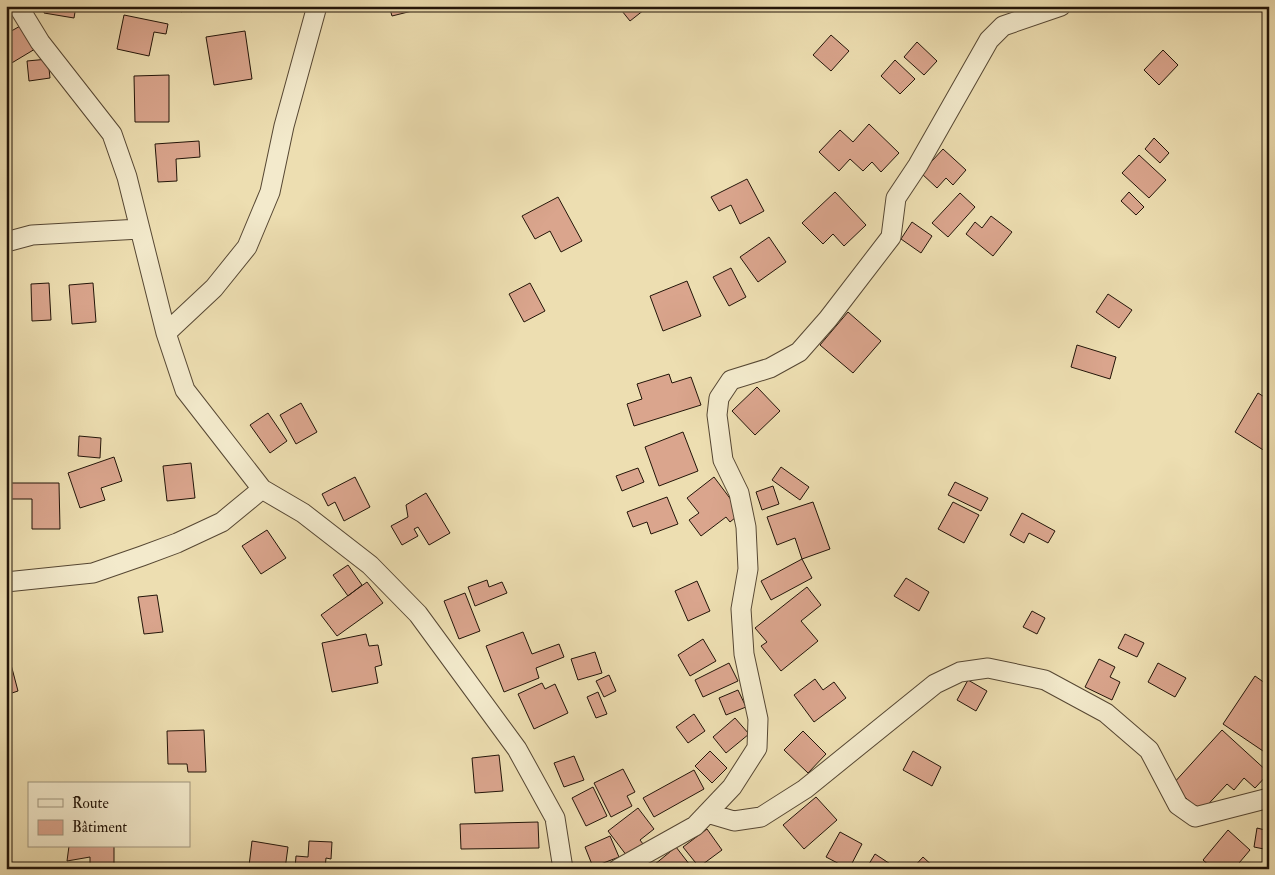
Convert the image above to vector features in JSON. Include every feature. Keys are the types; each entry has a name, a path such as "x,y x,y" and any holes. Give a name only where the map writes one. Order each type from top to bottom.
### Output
{"street":[{"path":"18,6 40,42 112,134 127,177 166,332 185,390 262,488 304,513 370,565 418,614 517,748 555,818 563,869"},
{"path":"166,332 214,288 247,247 270,192 284,126 317,6"},
{"path":"618,869 695,826 732,787 757,748 758,719 744,654 741,609 748,569 746,528 739,493 723,460 717,415 719,398 731,380 770,368 799,352 828,319 891,238 896,198 918,165 989,40 1003,26 1061,6"},
{"path":"6,242 32,235 140,229"},
{"path":"6,582 93,573 142,556 177,543 222,522 262,488"},
{"path":"707,813 734,822 761,817 805,789 936,684 960,672 988,668 1045,680 1106,713 1149,750 1178,805 1195,817 1269,798"}],"building":[{"path":"45,6 76,6 74,18 44,13"},
{"path":"168,6 185,6 182,12"},
{"path":"389,6 411,6 412,11 392,16"},
{"path":"618,6 649,6 630,21"},
{"path":"124,15 168,24 166,34 154,32 149,56 117,49"},
{"path":"22,25 35,49 10,64 6,56 6,34"},
{"path":"245,31 252,79 214,85 206,37"},
{"path":"831,35 849,51 831,71 813,55"},
{"path":"917,42 937,61 924,75 904,57"},
{"path":"1163,50 1178,65 1159,85 1144,70"},
{"path":"48,59 50,78 29,81 27,61"},
{"path":"895,60 915,79 900,94 881,76"},
{"path":"169,75 169,122 135,122 134,76"},
{"path":"869,124 899,153 881,172 872,162 863,171 850,159 839,171 819,152 840,130 853,142"},
{"path":"1154,138 1169,153 1160,163 1145,149"},
{"path":"199,141 200,157 176,159 177,181 158,182 155,144"},
{"path":"943,149 966,170 953,185 946,178 937,188 921,173"},
{"path":"1139,155 1166,180 1149,198 1122,173"},
{"path":"747,179 764,211 740,224 731,205 719,211 711,197"},
{"path":"835,192 866,225 844,246 833,234 823,244 802,223"},
{"path":"1129,192 1144,207 1136,215 1121,201"},
{"path":"960,193 975,207 948,237 932,223"},
{"path":"558,197 582,241 561,252 550,231 535,239 522,216"},
{"path":"991,216 1012,232 993,256 966,234 975,222 982,228"},
{"path":"912,222 932,236 921,253 901,239"},
{"path":"769,237 786,262 758,282 740,257"},
{"path":"731,268 746,297 729,306 713,277"},
{"path":"687,281 701,316 663,331 650,296"},
{"path":"49,283 51,320 32,321 31,284"},
{"path":"93,283 96,322 72,324 69,285"},
{"path":"530,283 545,311 524,322 509,294"},
{"path":"1108,294 1132,310 1119,328 1096,312"},
{"path":"848,312 881,341 853,373 820,345"},
{"path":"1077,345 1116,357 1110,379 1071,367"},
{"path":"669,374 672,383 691,377 701,405 634,426 627,404 642,399 637,384"},
{"path":"757,387 780,411 755,435 732,411"},
{"path":"1258,393 1269,400 1268,453 1235,432"},
{"path":"301,403 317,432 296,444 280,415"},
{"path":"268,413 287,441 270,453 250,425"},
{"path":"683,432 698,471 659,486 645,447"},
{"path":"79,436 101,438 100,458 78,456"},
{"path":"114,457 122,481 101,488 105,500 80,508 68,473"},
{"path":"191,463 195,498 167,501 163,466"},
{"path":"781,467 809,487 800,500 772,480"},
{"path":"638,468 644,482 622,491 616,476"},
{"path":"355,477 370,507 344,521 335,502 328,506 322,494"},
{"path":"714,477 741,513 730,522 726,517 701,536 689,520 699,513 687,498"},
{"path":"955,482 988,498 981,511 948,495"},
{"path":"6,483 59,483 60,529 32,529 32,499 6,499"},
{"path":"773,486 779,504 762,510 756,492"},
{"path":"426,493 450,533 429,545 418,527 414,529 418,536 402,545 391,526 408,517 406,505"},
{"path":"667,497 678,524 651,534 647,522 633,527 627,512"},
{"path":"813,502 830,549 802,559 795,538 777,545 767,517"},
{"path":"953,502 979,515 964,543 938,529"},
{"path":"1022,513 1055,531 1048,543 1029,533 1024,543 1010,535"},
{"path":"267,530 286,558 261,574 242,546"},
{"path":"802,559 812,578 771,600 761,581"},
{"path":"348,565 362,585 348,596 333,575"},
{"path":"906,578 929,592 919,611 894,596"},
{"path":"487,580 489,587 502,582 507,593 475,606 468,587"},
{"path":"697,581 710,611 688,621 675,591"},
{"path":"367,582 383,603 337,636 321,615"},
{"path":"807,587 821,605 801,621 818,641 781,671 761,646 767,642 755,628"},
{"path":"465,593 480,631 459,639 444,601"},
{"path":"157,595 163,632 144,634 138,597"},
{"path":"1032,611 1045,618 1037,634 1023,627"},
{"path":"523,632 532,654 559,644 564,657 536,668 539,678 504,692 486,646"},
{"path":"366,634 369,646 378,645 382,665 375,667 378,683 332,692 322,643"},
{"path":"1125,634 1144,643 1137,657 1118,648"},
{"path":"703,639 716,661 690,676 678,655"},
{"path":"595,652 602,673 578,680 571,659"},
{"path":"9,657 18,691 6,695 6,658"},
{"path":"1099,659 1115,667 1110,677 1120,682 1112,700 1085,687"},
{"path":"729,663 738,681 703,697 695,680"},
{"path":"1158,663 1186,678 1175,697 1148,682"},
{"path":"609,675 616,691 604,697 596,681"},
{"path":"1255,676 1269,686 1269,714 1267,716 1269,717 1269,742 1263,751 1223,724"},
{"path":"815,679 823,690 834,682 846,698 814,722 794,695"},
{"path":"968,680 987,691 976,711 957,700"},
{"path":"542,683 545,689 555,684 568,713 534,729 518,694"},
{"path":"738,690 746,707 726,715 719,698"},
{"path":"598,692 607,714 596,718 587,697"},
{"path":"694,714 705,731 688,743 676,727"},
{"path":"735,718 749,734 726,753 713,737"},
{"path":"204,730 206,772 188,772 187,764 168,764 167,731"},
{"path":"1222,730 1269,773 1255,788 1244,778 1234,790 1227,784 1201,812 1172,785"},
{"path":"803,731 826,754 808,773 784,750"},
{"path":"710,751 727,768 712,783 695,766"},
{"path":"913,751 941,767 932,786 903,770"},
{"path":"499,755 503,791 475,793 472,758"},
{"path":"574,756 584,780 564,787 554,763"},
{"path":"623,769 635,792 627,796 632,806 611,817 594,783"},
{"path":"694,770 704,789 654,817 643,798"},
{"path":"593,787 607,816 586,826 572,798"},
{"path":"816,797 837,820 804,849 783,825"},
{"path":"638,808 654,829 640,840 643,844 627,856 608,831"},
{"path":"538,822 539,848 461,849 460,824"},
{"path":"1257,828 1269,831 1269,850 1254,847"},
{"path":"707,829 722,850 699,867 683,847"},
{"path":"1228,830 1250,850 1234,869 1213,869 1203,860"},
{"path":"840,832 862,844 849,869 826,857"},
{"path":"610,836 619,857 593,867 585,847"},
{"path":"252,841 288,847 285,869 249,866"},
{"path":"309,841 332,842 331,859 326,858 325,869 295,869 296,856 308,857"},
{"path":"676,847 693,869 649,869"},
{"path":"69,848 114,848 114,869 90,869 90,857 67,861"},
{"path":"875,854 898,869 866,869"},
{"path":"923,857 936,869 912,869"}]}
